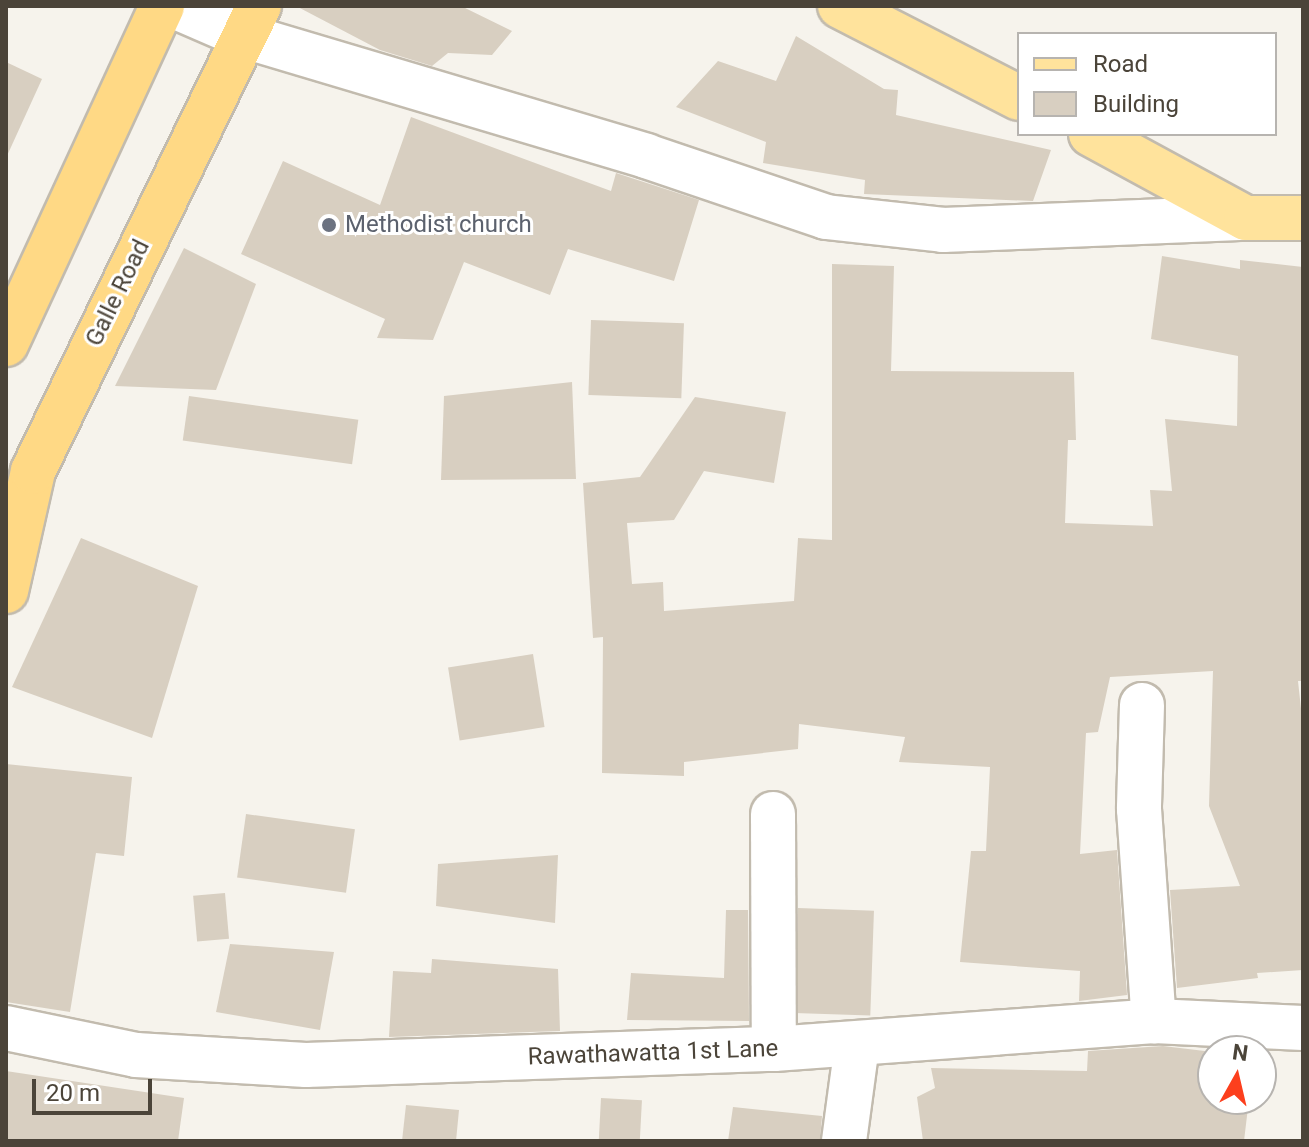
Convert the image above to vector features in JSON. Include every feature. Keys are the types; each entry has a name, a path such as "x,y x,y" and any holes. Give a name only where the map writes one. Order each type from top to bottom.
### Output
{"highway":[{"path":"6,344 162,6"},
{"name":"Galle Road","path":"6,591 33,471 250,20"}],"main road":[{"path":"840,6 1017,97"},
{"path":"1095,136 1246,218 1303,218"}],"street":[{"path":"174,6 250,20 826,217 943,230 1246,218"},
{"path":"1142,705 1139,809 1154,1021"},
{"path":"773,814 774,1049"},
{"name":"Rawathawatta 1st Lane","path":"6,1028 136,1055 232,1064 774,1049 1154,1021 1302,1040"},
{"path":"844,1141 857,1045"}],"building":[{"path":"296,6 461,6 512,31 492,55 448,53 432,66 380,50"},
{"path":"796,36 884,89 898,90 896,115 1051,150 1033,201 864,194 865,180 763,163 766,142 676,107 718,61 776,81"},
{"path":"6,62 42,79 6,158"},
{"path":"411,117 611,191 616,173 699,200 674,281 568,249 550,295 464,262 433,340 377,338 385,319 241,254 283,161 380,205"},
{"path":"184,248 256,284 216,390 115,386"},
{"path":"1162,256 1240,269 1240,260 1303,267 1303,681 1298,681 1303,727 1303,970 1257,973 1258,978 1177,988 1170,890 1240,886 1209,806 1213,671 1110,677 1098,732 1086,733 1080,854 1117,850 1127,995 1079,1001 1080,971 960,962 971,851 986,851 990,767 899,762 905,737 799,724 798,749 684,762 684,776 602,773 603,637 593,638 583,483 640,477 695,397 786,412 774,483 704,471 674,520 627,523 632,584 663,582 664,611 794,601 798,538 832,540 832,264 894,266 891,371 1074,372 1076,440 1068,440 1065,523 1153,526 1150,490 1172,491 1165,419 1237,426 1238,356 1151,339"},
{"path":"591,320 684,323 681,398 588,395"},
{"path":"572,382 576,479 441,480 444,396"},
{"path":"189,396 358,420 352,464 183,441"},
{"path":"81,538 198,586 152,738 12,687"},
{"path":"533,654 545,727 460,741 448,667"},
{"path":"6,764 132,777 124,856 96,853 70,1012 6,1002"},
{"path":"246,814 355,829 346,893 237,877"},
{"path":"558,855 555,923 436,906 438,864"},
{"path":"225,893 229,939 197,942 193,896"},
{"path":"798,908 874,911 870,1016 794,1013"},
{"path":"726,910 748,910 749,1021 627,1020 631,973 724,978"},
{"path":"230,944 334,952 320,1030 216,1012"},
{"path":"432,959 558,969 560,1031 389,1037 393,971 431,973"},
{"path":"1163,1046 1197,1050 1197,1115 1247,1115 1244,1141 923,1141 917,1097 935,1088 931,1068 1087,1071 1088,1051"},
{"path":"6,1071 184,1098 178,1141 6,1141"},
{"path":"601,1098 642,1100 640,1141 599,1141"},
{"path":"406,1105 459,1110 456,1141 402,1141"},
{"path":"733,1107 822,1116 820,1141 728,1141"}],"place":[{"name":"Methodist church","path":"329,225"}]}
